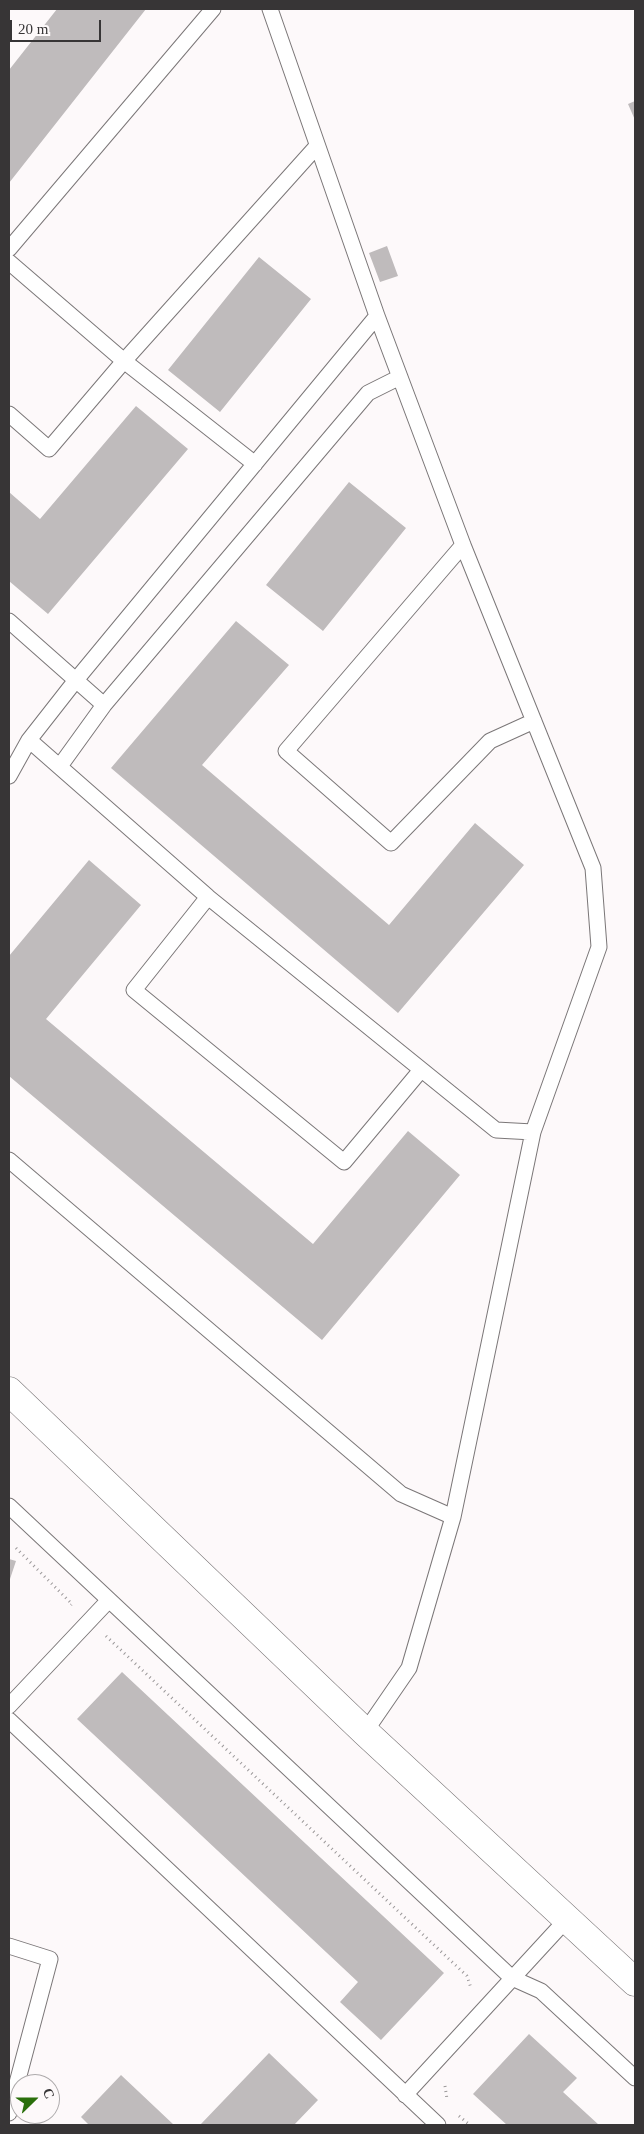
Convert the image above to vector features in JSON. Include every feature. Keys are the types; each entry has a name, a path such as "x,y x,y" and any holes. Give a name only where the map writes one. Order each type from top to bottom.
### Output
{"street":[{"path":"9,1391 365,1732 635,1982"}],"lane":[{"path":"9,249 213,9"},
{"path":"270,9 377,316 463,544 593,868 599,947 533,1132 453,1517 410,1668 365,1732"},
{"path":"9,414 49,449 124,361 317,146"},
{"path":"9,262 124,361 255,464"},
{"path":"9,776 29,740 76,680 377,316"},
{"path":"60,766 104,705 368,393 400,377"},
{"path":"463,544 286,751 391,843 490,741 534,721"},
{"path":"9,621 104,705"},
{"path":"29,740 208,897 496,1130 533,1132"},
{"path":"208,897 134,990 344,1162 420,1070"},
{"path":"9,1160 402,1494 453,1517"},
{"path":"9,1506 512,1978 540,1991 635,2078"},
{"path":"9,1706 109,1600"},
{"path":"9,1720 438,2125"},
{"path":"405,2095 568,1919"},
{"path":"9,1946 50,1959 9,2113"}],"path":[{"path":"9,1540 72,1604 66,1611"},
{"path":"102,1632 467,1976 471,1994"},
{"path":"445,2081 445,2095 450,2107"},
{"path":"457,2113 470,2125"}],"building":[{"path":"57,9 146,9 9,183 9,70"},
{"path":"635,101 635,120 628,104"},
{"path":"387,246 398,276 380,282 369,253"},
{"path":"259,257 311,299 220,412 168,370"},
{"path":"136,406 188,449 48,614 9,581 9,492 40,519"},
{"path":"349,482 406,528 323,631 266,585"},
{"path":"236,621 289,665 202,765 389,925 475,823 524,865 398,1013 111,768"},
{"path":"89,860 141,905 46,1019 313,1244 408,1131 460,1175 322,1340 9,1076 9,956"},
{"path":"9,1559 16,1561 9,1582"},
{"path":"122,1672 444,1973 381,2040 340,2002 358,1982 77,1719"},
{"path":"529,2034 577,2078 563,2092 599,2125 507,2125 473,2094"},
{"path":"269,2053 318,2100 294,2125 200,2125"},
{"path":"121,2075 174,2125 89,2125 81,2117"}]}
